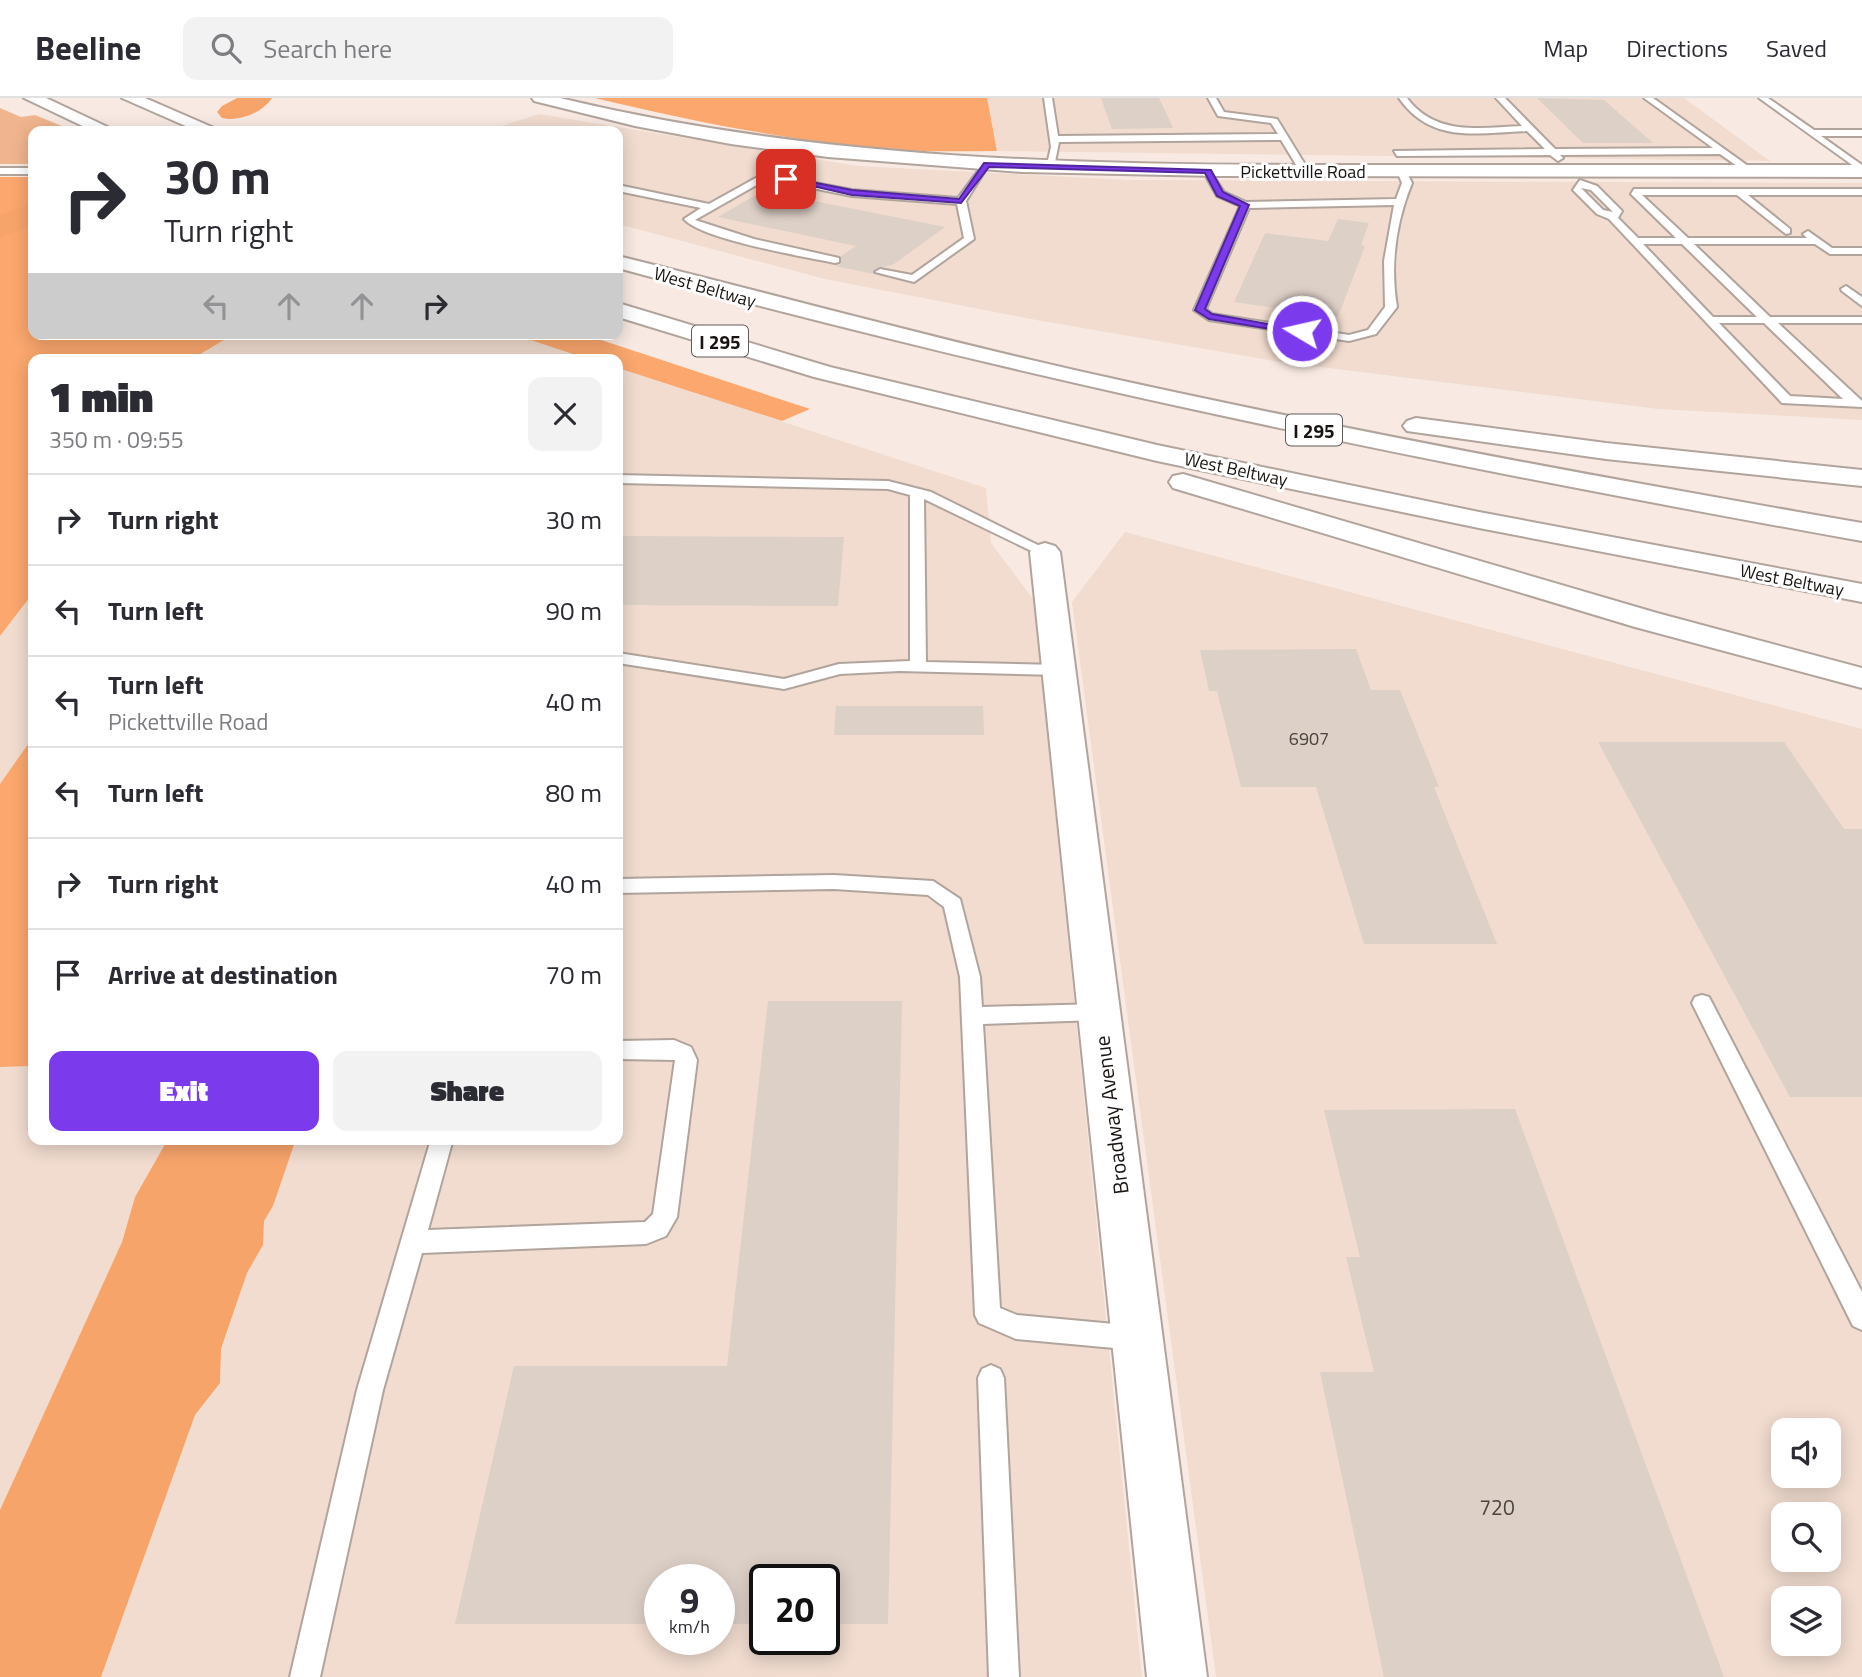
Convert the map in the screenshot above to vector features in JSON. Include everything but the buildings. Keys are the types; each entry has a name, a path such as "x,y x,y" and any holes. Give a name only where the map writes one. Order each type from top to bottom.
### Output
{"main road":[{"path":"32,98 96,126"},
{"path":"130,98 200,126"},
{"name":"Pickettville Road","path":"540,98 677,130 800,148 986,165 1304,171 1399,162 1575,177 1862,170"},
{"name":"West Beltway","path":"623,263 771,305 1018,366 1318,431 1645,495 1862,532"},
{"path":"771,305 905,329 1026,358 1189,390 1396,423 1606,451 1862,478"},
{"name":"West Beltway","path":"623,312 823,372 1197,461 1479,520 1862,593"},
{"path":"823,372 944,414 1316,520 1646,621 1862,678"},
{"name":"Broadway Avenue","path":"1045,552 1177,1677"}],"lane":[{"path":"1048,98 1053,139 1049,167"},
{"path":"1212,98 1221,114 1274,121 1304,171"},
{"path":"1403,98 1420,118 1433,125 1462,130 1529,128"},
{"path":"1500,98 1575,177 1594,188 1619,213 1612,217 1786,400 1858,404"},
{"path":"1648,98 1750,171"},
{"path":"1763,98 1862,170"},
{"path":"1812,133 1862,133"},
{"path":"1053,139 1284,137"},
{"path":"800,148 766,176 689,219 694,225 752,242 835,260"},
{"path":"1245,205 1200,310 1209,317 1349,338 1372,332 1391,307 1388,281 1397,202 1407,183 1399,162 1552,152 1723,151"},
{"path":"880,272 914,279 969,239 961,201 986,165"},
{"path":"0,171 28,171"},
{"path":"1208,171 1220,194 1245,205 1397,202"},
{"path":"766,176 852,193 961,201"},
{"path":"623,189 710,207"},
{"path":"1858,404 1634,192 1862,192"},
{"path":"1739,192 1786,231"},
{"path":"1804,231 1830,251 1862,251"},
{"path":"1634,241 1817,241"},
{"path":"1846,289 1862,303"},
{"path":"1710,320 1862,320"},
{"path":"623,479 888,485 917,493 1045,552"},
{"path":"917,493 918,667"},
{"path":"623,659 784,684 839,670 918,667 1059,670"},
{"path":"623,886 834,882 933,888 953,904 970,977 988,1315 1016,1327 1137,1339"},
{"path":"1702,1003 1862,1318"},
{"path":"972,1016 1099,1012"},
{"path":"412,1242 646,1233 658,1228 666,1217 686,1060 682,1053 674,1049 623,1050"},
{"path":"305,1677 370,1390 440,1145"},
{"path":"991,1378 1004,1677"}],"shaded area":[{"path":"595,98 987,98 997,151 913,151 785,137"},
{"path":"987,98 1684,98 1770,161 997,151"},
{"path":"0,108 21,117 35,115 62,126 28,126 28,164 0,164"},
{"path":"539,114 613,126 502,126"},
{"path":"623,128 858,166 1128,180 1862,183 1862,420 1658,409 1280,362 1036,320 825,279 623,225"},
{"path":"0,177 28,177 28,340 224,340 200,354 28,354 28,600 0,636"},
{"path":"224,340 530,340 573,354 200,354"},
{"path":"530,340 601,340 810,409 782,421 623,370 623,354 573,354"},
{"path":"623,370 986,488 991,543 1034,600 1142,1677 101,1677 195,1414 220,1383 221,1350 247,1273 263,1245 264,1221 273,1206 294,1145 623,1145"},
{"path":"1125,532 1862,729 1862,1677 1216,1677 1072,602"},
{"path":"28,600 28,747 0,784 0,636"},
{"path":"28,744 28,1066 0,1067 0,784"},
{"path":"28,1066 28,1145 165,1145 135,1197 122,1242 0,1510 0,1067"},
{"path":"165,1145 294,1145 273,1206 264,1221 263,1245 247,1273 221,1349 220,1383 195,1415 101,1677 0,1677 0,1510 122,1242 135,1197"}],"waterway":[{"path":"232,112 258,98"},
{"path":"0,228 28,215"}],"route":[{"path":"786,179 852,193 961,201 986,165 1208,171 1220,194 1245,205 1200,310 1209,317 1302,331"}]}
